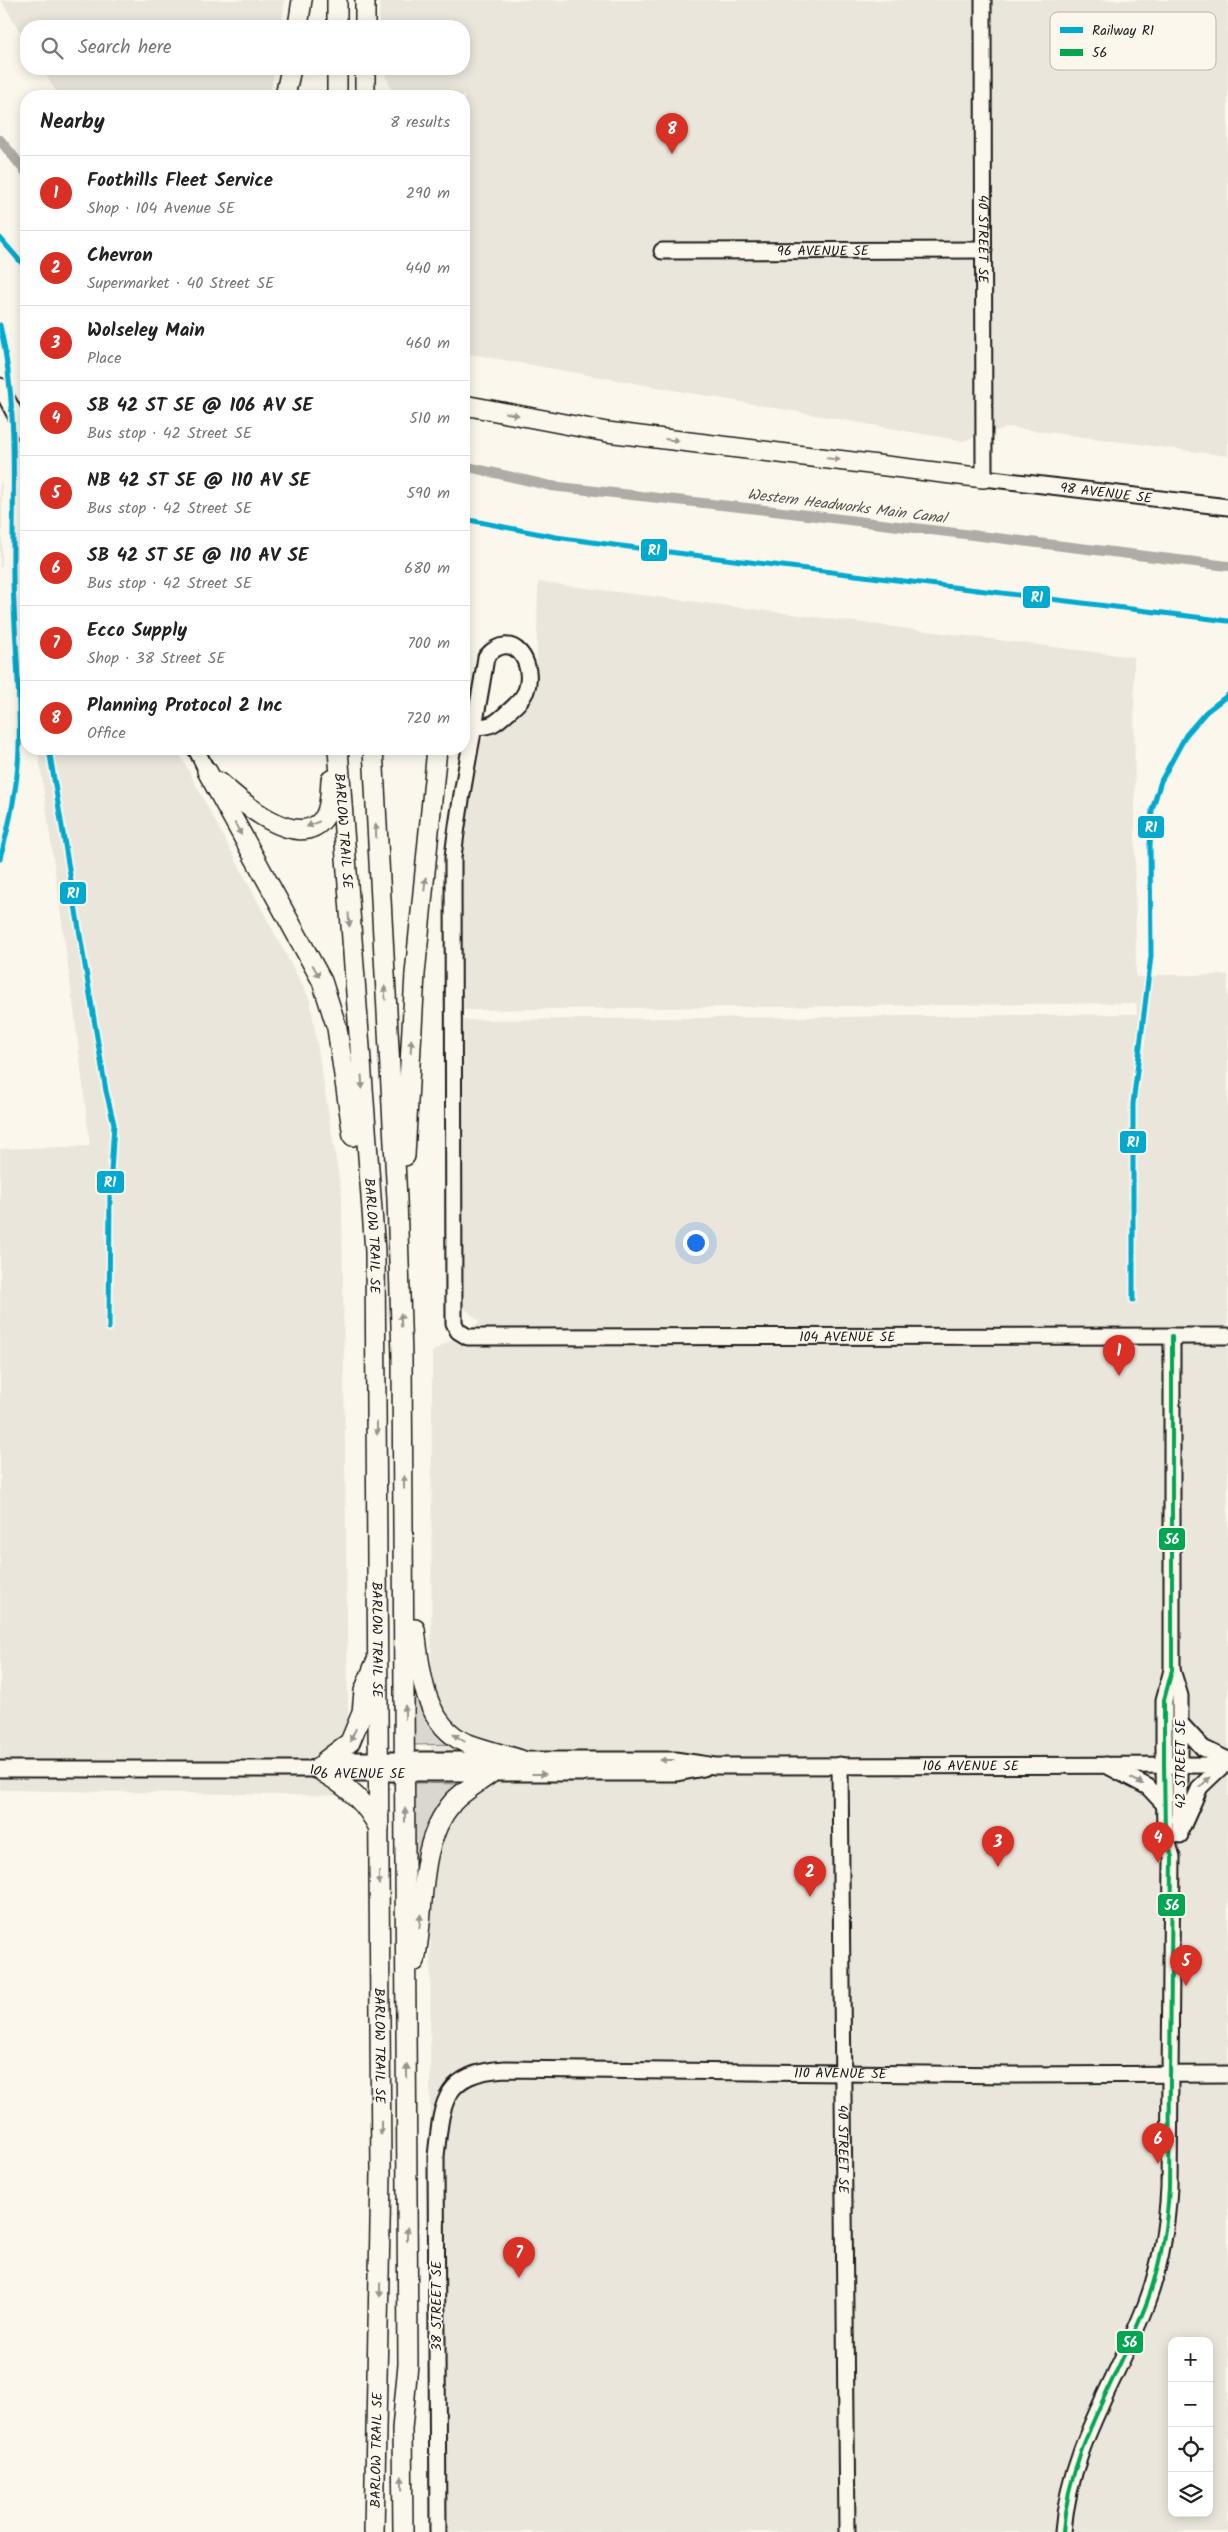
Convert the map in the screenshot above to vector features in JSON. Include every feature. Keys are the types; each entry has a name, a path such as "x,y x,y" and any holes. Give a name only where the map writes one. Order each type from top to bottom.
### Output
{"main road":[{"path":"299,20 302,0"},
{"path":"337,0 337,20"},
{"path":"365,0 365,20"},
{"path":"286,90 290,75"},
{"path":"337,75 337,90"},
{"path":"365,75 365,90"},
{"path":"470,406 607,432 984,478"},
{"path":"207,770 237,799 265,818 283,827 301,828 315,826 325,817 330,800 330,755"},
{"name":"BARLOW TRAIL SE","path":"338,755 375,1251 381,2173 374,2532"},
{"name":"BARLOW TRAIL SE","path":"373,755 397,1199 402,1357 408,2364 402,2429 403,2532"},
{"path":"397,1199 404,1164 415,974 436,755"},
{"path":"207,770 322,981 337,1028 350,1106 371,1349 377,1380"},
{"path":"404,1531 420,1678 433,1712 450,1732 464,1742 521,1760"},
{"path":"378,1656 364,1691 362,1713 350,1742 321,1767 369,1808 379,1829"},
{"path":"406,2004 418,1944 428,1855 438,1824 454,1801 490,1774"}],"street":[{"name":"40 STREET SE","path":"983,0 984,478"},
{"name":"96 AVENUE SE","path":"662,251 984,250"},
{"path":"0,386 20,424"},
{"name":"98 AVENUE SE","path":"984,478 1228,507"},
{"path":"502,645 511,646 519,651 525,659 528,681 526,692 520,702 492,726 475,727 486,657 494,649 502,645"},
{"name":"104 AVENUE SE","path":"470,751 475,727"},
{"path":"199,755 207,770"},
{"name":"104 AVENUE SE","path":"469,755 460,798 453,858 454,1323 458,1331 468,1337 1228,1336"},
{"name":"42 STREET SE","path":"1172,1336 1172,1670 1164,1700 1180,1835 1172,1857"},
{"name":"42 STREET SE","path":"1063,2532 1069,2486 1082,2445 1147,2302 1163,2246 1169,2187 1172,1857 1165,1833 1164,1804 1180,1723 1180,1696 1172,1670"},
{"path":"1180,1723 1203,1748 1226,1763 1200,1787 1180,1835"},
{"name":"106 AVENUE SE","path":"405,1768 521,1760 675,1760 715,1766 1226,1763"},
{"name":"40 STREET SE","path":"840,1765 841,2074 847,2532"},
{"path":"1104,1765 1148,1787 1164,1804"},
{"name":"106 AVENUE SE","path":"0,1769 379,1767 490,1774 677,1773 715,1766"},
{"name":"110 AVENUE SE","path":"456,2084 468,2075 505,2069 841,2074 1228,2074"},
{"name":"38 STREET SE","path":"438,2532 436,2156 441,2110 456,2084"}],"shaded area":[{"path":"1,0 285,0 282,20 20,20 20,32"},
{"path":"379,0 1228,0 1228,456 1009,427 963,441 470,354 470,90 392,90 385,75 470,75 470,20 379,20"},
{"path":"46,75 273,75 271,90 55,90"},
{"path":"0,481 2,485 2,567 0,567"},
{"path":"538,582 1134,657 1136,977 1156,977 1156,975 1228,975 1228,2532 429,2532 432,1352 480,1322 462,1306 463,1020 1137,1014 1136,1003 464,1010 460,857 467,802 480,741 536,694"},
{"path":"39,755 180,755 310,1000 342,1196 349,1796 0,1790 0,1149 90,1146 75,1017"},
{"path":"409,1679 414,1679 458,1744 414,1745"},
{"path":"417,1783 462,1784 418,1870 413,1870 411,1788"}],"waterway":[{"name":"Western Headworks Main Canal","path":"0,140 20,165"},
{"name":"Western Headworks Main Canal","path":"470,467 551,486 1228,566"}],"rail line":[{"name":"R1","path":"0,238 20,261"},
{"name":"R1","path":"0,325 6,356 12,419 13,577 19,726 15,790 0,859"},
{"name":"R1","path":"470,520 556,537 621,546 1228,621"},
{"name":"R1","path":"1133,1300 1133,1104 1151,956 1150,846 1152,810 1161,781 1186,735 1206,712 1228,695"},
{"name":"R1","path":"50,755 106,1091 114,1124 110,1188 109,1328"}],"transit line":[{"name":"56","path":"1063,2532 1067,2501 1085,2442 1135,2331 1152,2288 1165,2231 1168,2202 1172,1857 1165,1833 1164,1700 1172,1670 1172,1336"}],"place":[{"name":"Planning Protocol 2 Inc","path":"672,154"},
{"name":"Foothills Fleet Service","path":"1119,1376"},
{"name":"SB 42 ST SE @ 106 AV SE","path":"1158,1863"},
{"name":"Wolseley Main","path":"998,1867"},
{"name":"Chevron","path":"810,1897"},
{"name":"NB 42 ST SE @ 110 AV SE","path":"1186,1986"},
{"name":"SB 42 ST SE @ 110 AV SE","path":"1158,2164"},
{"name":"Ecco Supply","path":"519,2278"}]}
